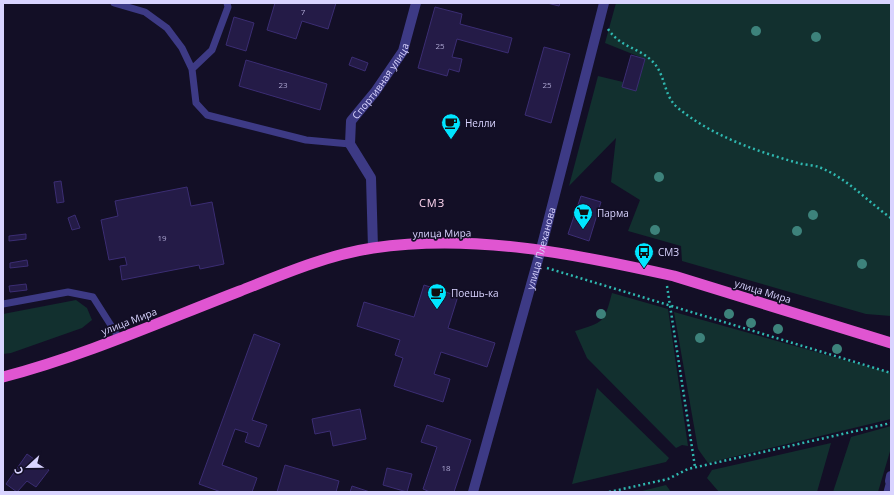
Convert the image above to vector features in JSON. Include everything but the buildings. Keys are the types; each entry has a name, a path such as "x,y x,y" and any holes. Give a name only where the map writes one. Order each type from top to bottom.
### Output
{"highway":[{"name":"улица Мира","path":"3,377 73,355 281,275 336,256 373,248 446,243 504,245 541,249 666,274 891,343"}],"street":[{"name":"Спортивная улица","path":"350,144 351,121 375,92 403,51 416,3"},
{"name":"улица Плеханова","path":"474,492 537,265 604,3"},
{"path":"350,144 371,178 373,248"}],"lane":[{"path":"114,3 145,12 167,28 182,48 192,69 196,102 207,115 306,140 350,144"},
{"path":"192,69 212,50 228,7 227,3"},
{"path":"3,304 68,292 92,297 119,338"},
{"path":"887,492 891,481"}],"path":[{"path":"600,17 615,38 628,48 645,55 654,62 661,73 668,97 677,107 731,141 800,164 818,167 836,175 891,218"},
{"path":"537,265 670,307 891,373"},
{"path":"666,274 695,467"},
{"path":"609,492 668,479 695,467 891,423"}],"green space":[{"path":"616,3 891,3 891,316 866,314 682,261 681,246 628,231 640,200 611,182 616,138 569,186 598,76 623,82 622,87 636,90 645,59 605,43"},
{"path":"612,293 668,309 688,446 682,445 676,448 587,358 575,331 597,323 601,320 607,310"},
{"path":"76,300 87,308 92,320 82,328 11,353 3,354 3,314"},
{"path":"674,312 891,373 891,419 708,463 698,449"},
{"path":"597,388 669,458 666,462 572,484"},
{"path":"891,426 891,448 878,492 833,492 851,437"},
{"path":"831,443 817,492 719,492 707,478 712,470"},
{"path":"666,485 671,492 638,492"}],"place":[{"name":"Нелли","path":"451,140"},
{"name":"Парма","path":"583,230"},
{"name":"СМЗ","path":"644,269"},
{"name":"Поешь-ка","path":"437,310"}],"district":[{"name":"СМЗ","path":"432,203"}]}
